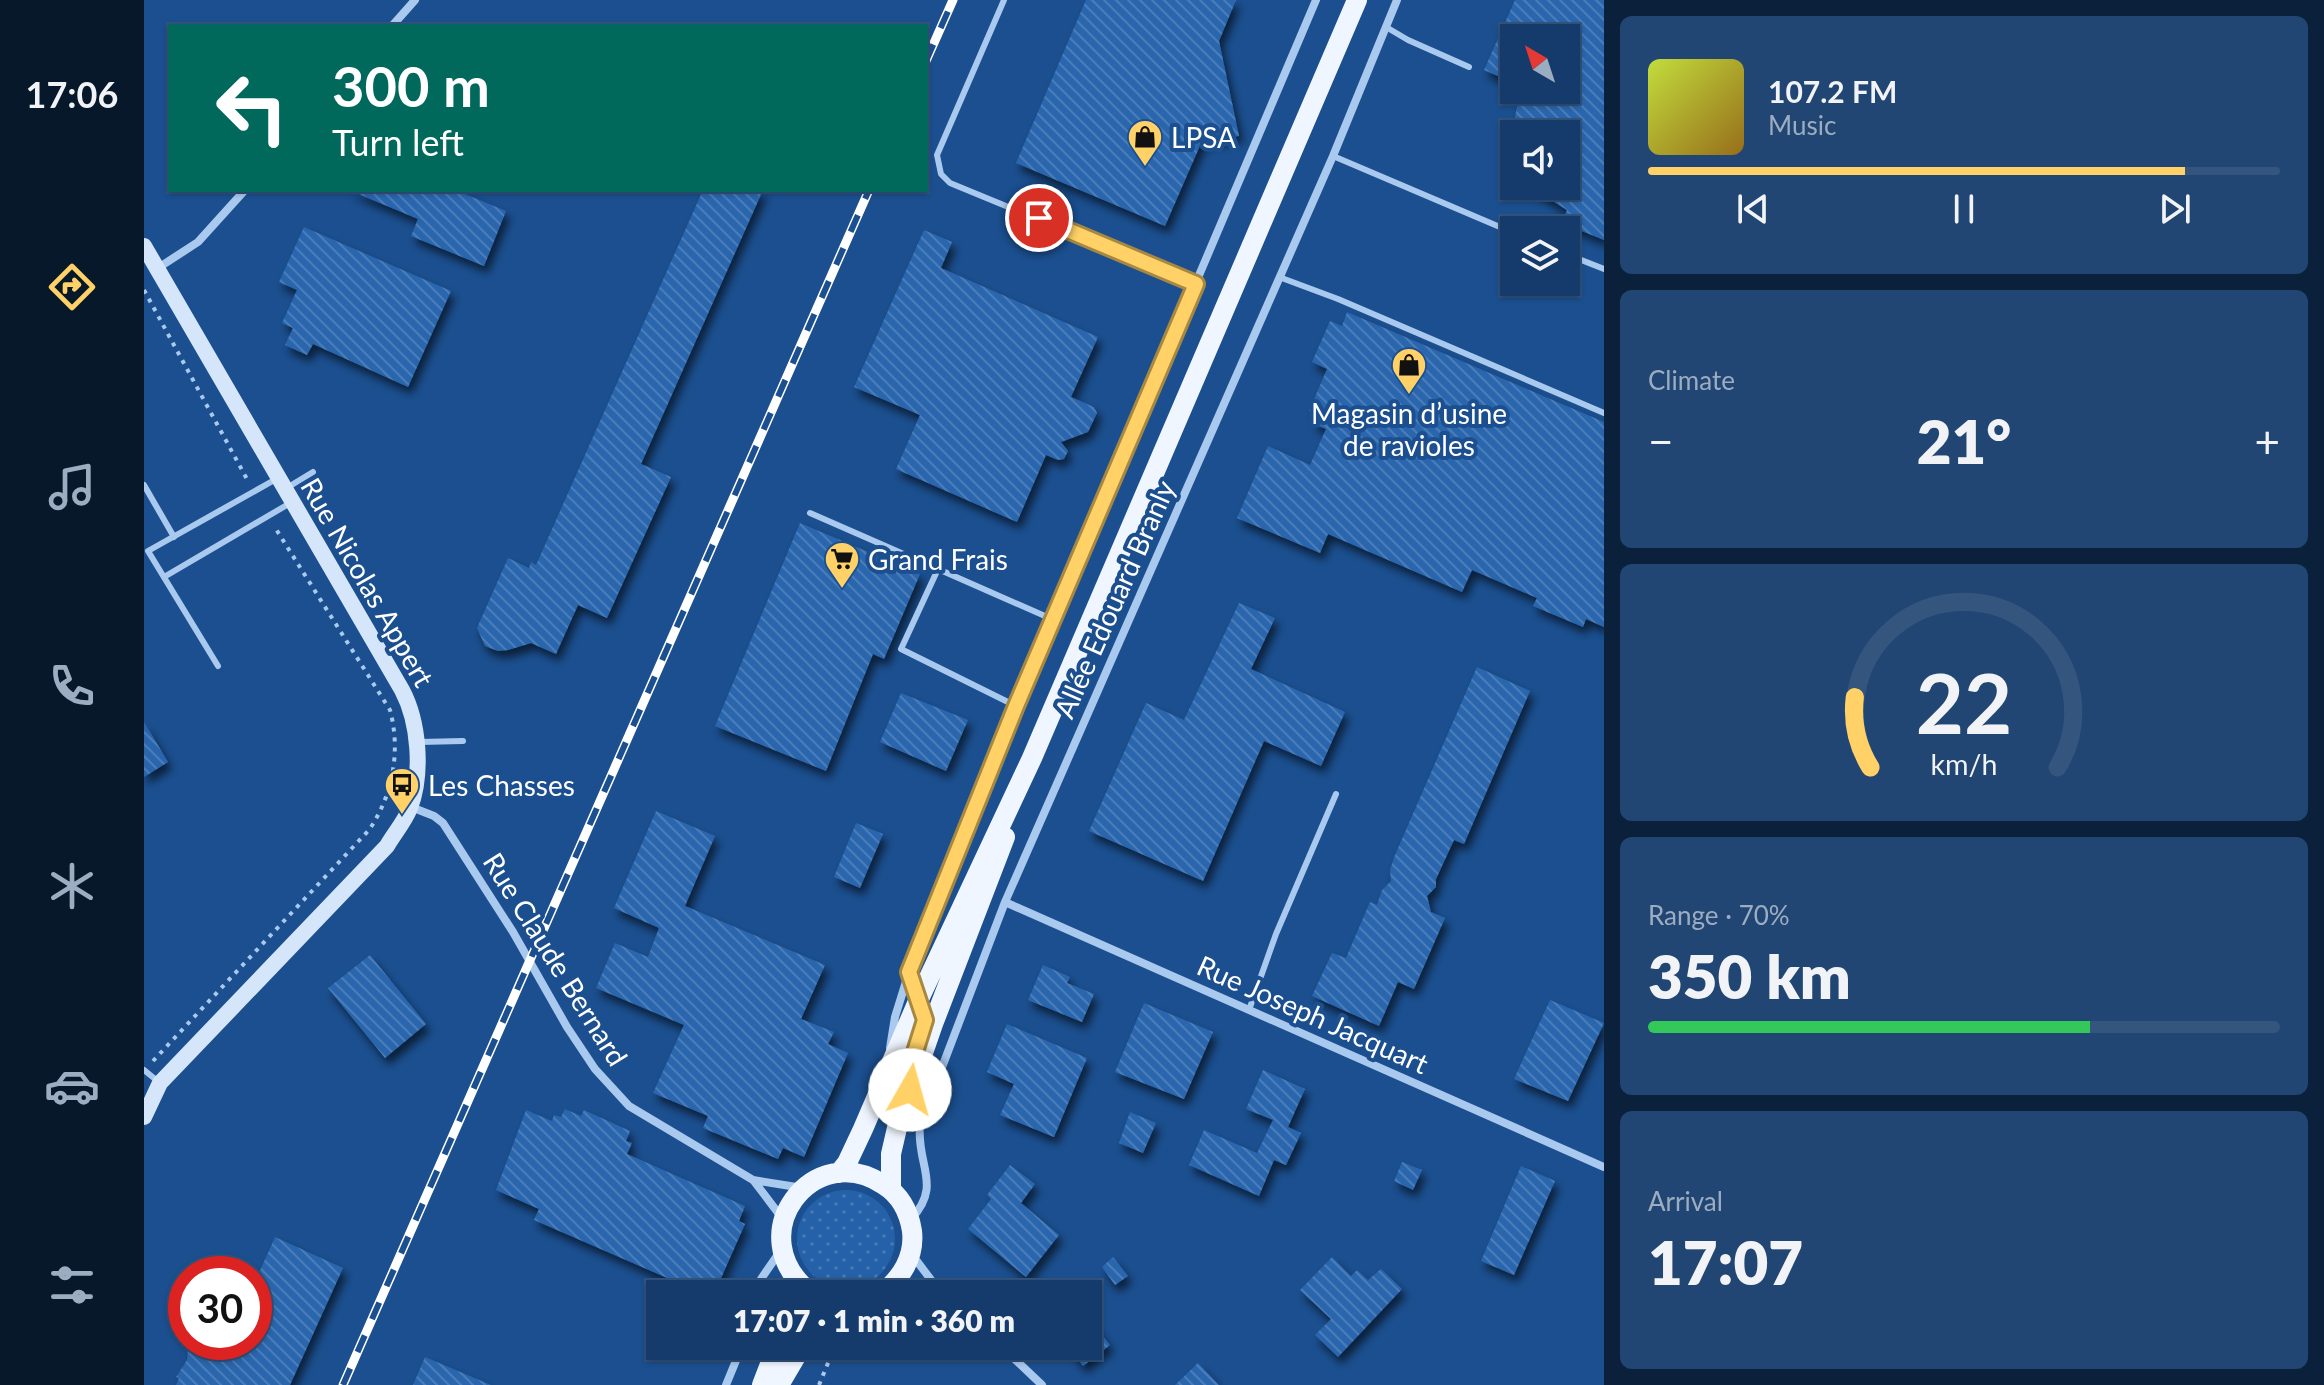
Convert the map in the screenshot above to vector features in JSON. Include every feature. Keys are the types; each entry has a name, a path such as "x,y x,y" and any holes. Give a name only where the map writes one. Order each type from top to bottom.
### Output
{"main road":[{"path":"839,1173 847,1163 921,1004 1032,758 1357,0"},
{"path":"891,1189 891,1154 910,1090 996,865 1032,758"},
{"path":"790,1280 781,1249 783,1220 791,1202 804,1188 820,1178 839,1173 867,1176 891,1189 903,1203 913,1236 905,1268 894,1280"},
{"path":"762,1385 772,1360"},
{"path":"779,1385 794,1360"}],"street":[{"path":"394,24 415,0"},
{"path":"890,1069 890,1042 909,972 1016,706 1316,0"},
{"name":"Allée Edouard Branly","path":"910,1220 927,1195 928,1180 919,1142 920,1125 1005,902 1333,156 1397,0"},
{"path":"157,268 198,242 243,192"},
{"name":"Rue Nicolas Appert","path":"144,246 406,698 415,724 417,762 411,807 387,846 160,1083 144,1117"},
{"name":"Rue Claude Bernard","path":"411,807 443,823 513,932 567,1027 595,1069 629,1106 753,1180 804,1188"},
{"name":"Rue Joseph Jacquart","path":"1005,902 1604,1167"},
{"path":"909,972 921,1004"},
{"path":"910,1090 915,1052 925,1020"},
{"name":"Rue Claude Bernard","path":"753,1180 783,1220"},
{"path":"761,1280 781,1249"},
{"path":"911,1253 931,1280"},
{"path":"726,1385 736,1360"},
{"path":"1016,1360 1042,1385"}],"lane":[{"path":"1004,0 937,155 941,174 950,183 1196,284"},
{"path":"1386,27 1469,67"},
{"path":"1333,156 1500,227"},
{"path":"1580,260 1604,269"},
{"path":"1279,277 1338,299 1604,413"},
{"path":"164,577 268,515 286,489 313,472"},
{"path":"144,485 174,537"},
{"path":"218,666 148,551 254,491 286,489"},
{"path":"810,513 1054,620"},
{"path":"938,569 901,649 1016,706"},
{"path":"416,742 463,741"},
{"path":"1249,1010 1276,934 1336,794"},
{"path":"144,1070 160,1083"}],"path":[{"path":"144,290 254,491"},
{"path":"144,1070 369,830 384,804 393,776 395,730 390,710 268,515"},
{"path":"819,1385 829,1360"}],"shaded area":[{"path":"836,1190 856,1190 873,1198 887,1212 895,1229 892,1258 873,1280 819,1280 805,1266 797,1249 797,1229 805,1212 819,1198"}],"building":[{"path":"1086,0 1236,0 1219,41 1239,136 1202,141 1165,226 1016,163"},
{"path":"1515,0 1604,0 1604,240 1580,230 1580,216 1565,216 1567,210 1551,200 1580,200 1580,120 1515,120 1517,104 1580,104 1580,24 1504,24"},
{"path":"1500,34 1500,77 1484,70"},
{"path":"354,192 460,192 506,211 484,266 411,236 418,219"},
{"path":"702,192 762,192 641,464 671,477 607,618 578,605 556,654 531,643 498,651 485,646 477,628 508,558 529,568 531,562 536,565"},
{"path":"304,227 451,291 408,387 313,344 307,355 285,345 293,328 282,323 297,290 279,282"},
{"path":"924,230 952,242 941,268 1098,337 1071,397 1094,407 1097,413 1088,432 1061,442 1068,451 1064,459 1046,455 1017,522 896,469 920,415 854,387"},
{"path":"1347,312 1604,422 1604,627 1586,619 1583,627 1533,606 1537,598 1472,570 1462,592 1328,534 1320,553 1237,518 1268,446 1310,465 1326,429 1313,424 1317,415 1309,411 1327,369 1312,362 1330,321 1342,326"},
{"path":"800,523 920,574 884,659 873,654 826,771 715,726"},
{"path":"1239,603 1275,618 1251,669 1345,712 1321,766 1264,741 1203,881 1089,831 1146,703 1184,720"},
{"path":"1477,667 1530,691 1464,844 1454,840 1436,879 1436,887 1427,896 1431,912 1445,918 1414,989 1398,982 1379,1026 1312,996 1332,953 1346,958 1370,902 1377,905 1382,890 1391,881 1390,870 1395,855"},
{"path":"901,693 968,720 946,771 880,742"},
{"path":"144,722 168,762 144,777"},
{"path":"656,811 715,836 685,906 825,965 801,1019 834,1032 828,1044 848,1053 804,1157 783,1148 778,1159 703,1128 708,1116 653,1093 684,1025 596,988 615,943 648,957 659,928 614,908"},
{"path":"856,823 883,834 860,888 834,877"},
{"path":"370,955 426,1024 385,1058 328,988"},
{"path":"1043,965 1070,977 1067,983 1094,994 1082,1022 1028,1000"},
{"path":"1550,1000 1604,1023 1568,1101 1514,1079"},
{"path":"1144,1003 1213,1032 1184,1099 1115,1072"},
{"path":"1007,1024 1087,1058 1054,1137 1000,1115 1014,1084 987,1072"},
{"path":"1263,1070 1305,1089 1288,1127 1301,1133 1286,1165 1274,1160 1259,1196 1189,1165 1204,1130 1257,1153 1273,1120 1246,1109"},
{"path":"565,1109 581,1116 584,1110 630,1131 626,1141 632,1143 627,1154 745,1206 739,1221 745,1224 720,1280 672,1280 534,1220 539,1209 496,1190 526,1110 552,1121 554,1115 561,1117"},
{"path":"1130,1112 1156,1123 1143,1153 1119,1143"},
{"path":"1402,1162 1422,1170 1413,1190 1394,1181"},
{"path":"1010,1165 1035,1184 1021,1203 1059,1235 1026,1277 968,1229 991,1199 987,1195"},
{"path":"1521,1166 1555,1181 1514,1275 1481,1261"},
{"path":"275,1237 343,1268 290,1385 176,1385 179,1378 176,1377 187,1360 272,1360 272,1256 267,1256"},
{"path":"1113,1257 1128,1276 1115,1285 1102,1267"},
{"path":"1332,1257 1351,1276 1357,1270 1368,1280 1381,1269 1402,1289 1338,1357 1315,1335 1331,1319 1300,1290"},
{"path":"1102,1335 1110,1345 1102,1351"},
{"path":"425,1357 491,1385 413,1385"},
{"path":"1198,1363 1219,1385 1175,1385"}],"railway":[{"path":"928,56 953,0"},
{"path":"343,1385 868,192"}],"place":[{"name":"LPSA","path":"1145,168"},
{"name":"Magasin d’usine de ravioles","path":"1409,396"},
{"name":"Grand Frais","path":"842,590"},
{"name":"Les Chasses","path":"402,816"}],"route":[{"path":"910,1090 915,1052 925,1020 909,972 1016,706 1196,284 1039,218"}]}
